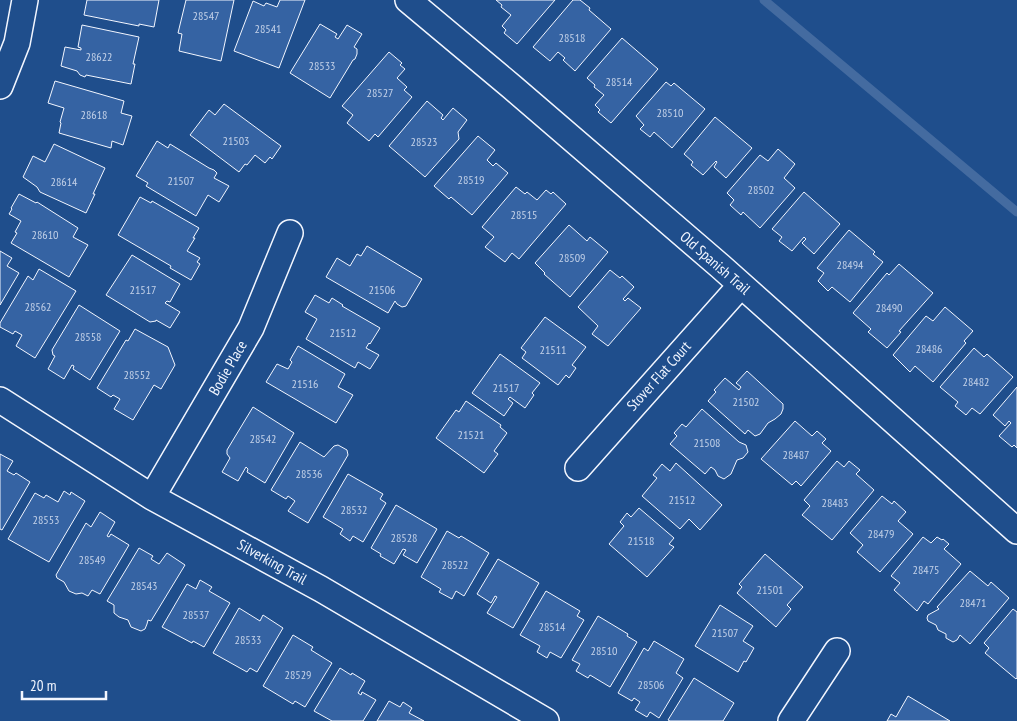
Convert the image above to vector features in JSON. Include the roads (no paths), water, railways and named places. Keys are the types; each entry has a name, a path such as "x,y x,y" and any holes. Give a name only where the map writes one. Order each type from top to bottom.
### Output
{"street":[{"path":"0,86 17,43 25,0"},
{"name":"Old Spanish Trail","path":"408,0 519,93 741,285 1017,531"},
{"name":"Bodie Place","path":"152,497 252,328 290,233"},
{"name":"Stover Flat Court","path":"578,468 741,285"},
{"name":"Silverking Trail","path":"0,400 152,497 321,589 546,721"},
{"path":"791,721 837,651"}],"waterway":[{"path":"764,0 1017,212"}]}
